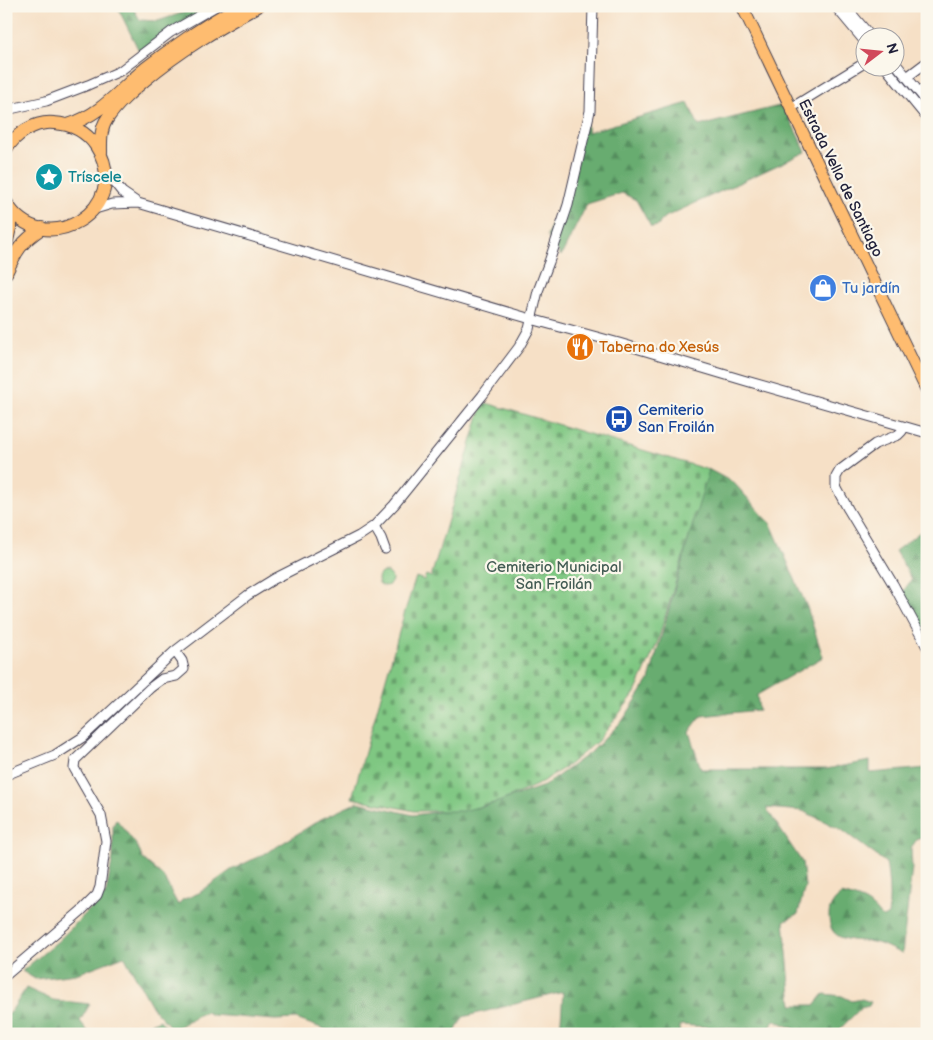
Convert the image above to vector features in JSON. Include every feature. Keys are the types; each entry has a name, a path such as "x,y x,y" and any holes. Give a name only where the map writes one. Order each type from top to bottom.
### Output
{"highway":[{"path":"68,125 81,121 93,114 167,52 202,27 239,6"},
{"path":"8,205 19,218 42,228 57,229 71,226 84,219 95,209 104,192 106,172 101,153 100,137 106,121 130,92 152,74 211,32 258,6"},
{"path":"7,147 20,133 35,125 52,122 68,125 81,131 101,153"},
{"path":"6,245 10,228 8,205"},
{"path":"6,273 18,249 26,240 42,228"}],"main road":[{"name":"Estrada Vella de Santiago","path":"742,6 927,390"}],"street":[{"path":"6,110 46,101 120,71 171,32 216,6"},
{"path":"6,775 54,755 83,737 175,651 215,619 255,591 298,566 359,536 374,526 394,505 519,348 529,329 538,291 568,205 590,111 593,6"},
{"path":"836,6 856,30"},
{"path":"845,6 864,28"},
{"path":"907,77 927,62"},
{"path":"791,108 856,68"},
{"path":"898,83 898,76 901,74 907,77 927,102"},
{"path":"894,78 927,118"},
{"path":"106,172 122,192 138,203 927,433"},
{"path":"95,209 112,204 138,203"},
{"path":"904,427 898,435 875,444 840,470 836,477 836,487 893,584 927,647"},
{"path":"374,526 385,550"},
{"path":"6,975 97,896 100,888 106,841 101,815 74,768 75,760 150,688 162,679 176,676 184,669 182,661 175,651"}],"green space":[{"path":"117,6 132,6 140,20 158,21 185,12 193,6 228,6 140,53"},
{"path":"688,103 699,126 783,105 806,152 663,218 658,226 651,227 636,200 622,193 587,204 561,256 547,236 569,178 579,129 586,123 588,132"},
{"name":"Cemiterio Municipal San Froilán","path":"483,402 709,470 657,644 635,693 598,741 567,766 537,785 501,801 463,811 414,811 352,798 416,577 424,580 426,575 431,577"},
{"path":"708,469 734,483 771,524 807,607 823,657 757,695 759,710 701,716 689,732 701,769 826,769 870,761 870,773 927,768 927,838 917,839 911,848 912,868 902,954 877,943 851,940 838,936 830,925 829,912 831,906 842,894 866,902 883,918 888,915 889,889 886,863 842,830 803,811 766,808 802,862 805,886 798,914 784,921 792,1005 815,1005 824,994 842,996 852,1001 862,999 871,1002 869,1006 861,1008 840,1029 839,1034 807,1034 774,1020 769,1031 680,1025 679,1034 560,1034 563,992 463,1017 454,1034 338,1034 296,1019 275,1020 212,1015 206,1012 173,1030 153,1008 124,956 76,974 35,979 22,971 58,941 106,893 113,857 113,827 116,819 138,847 142,858 163,876 178,905 182,900 199,893 231,870 270,851 321,819 358,802 413,815 485,806 544,786 592,751 623,720 649,680"},
{"path":"920,532 927,536 927,644 902,593 912,579 895,551"},
{"path":"382,572 388,572 392,579 388,586 382,586 378,582 378,576"},
{"path":"26,988 53,1000 90,1004 80,1021 90,1034 6,1034 6,1011 10,1013"},
{"path":"160,1020 172,1034 124,1034"}],"place":[{"name":"Tríscele","path":"49,177"},
{"name":"Tu jardín","path":"823,288"},
{"name":"Taberna do Xesús","path":"580,347"},
{"name":"Cemiterio San Froilán","path":"619,419"}]}
